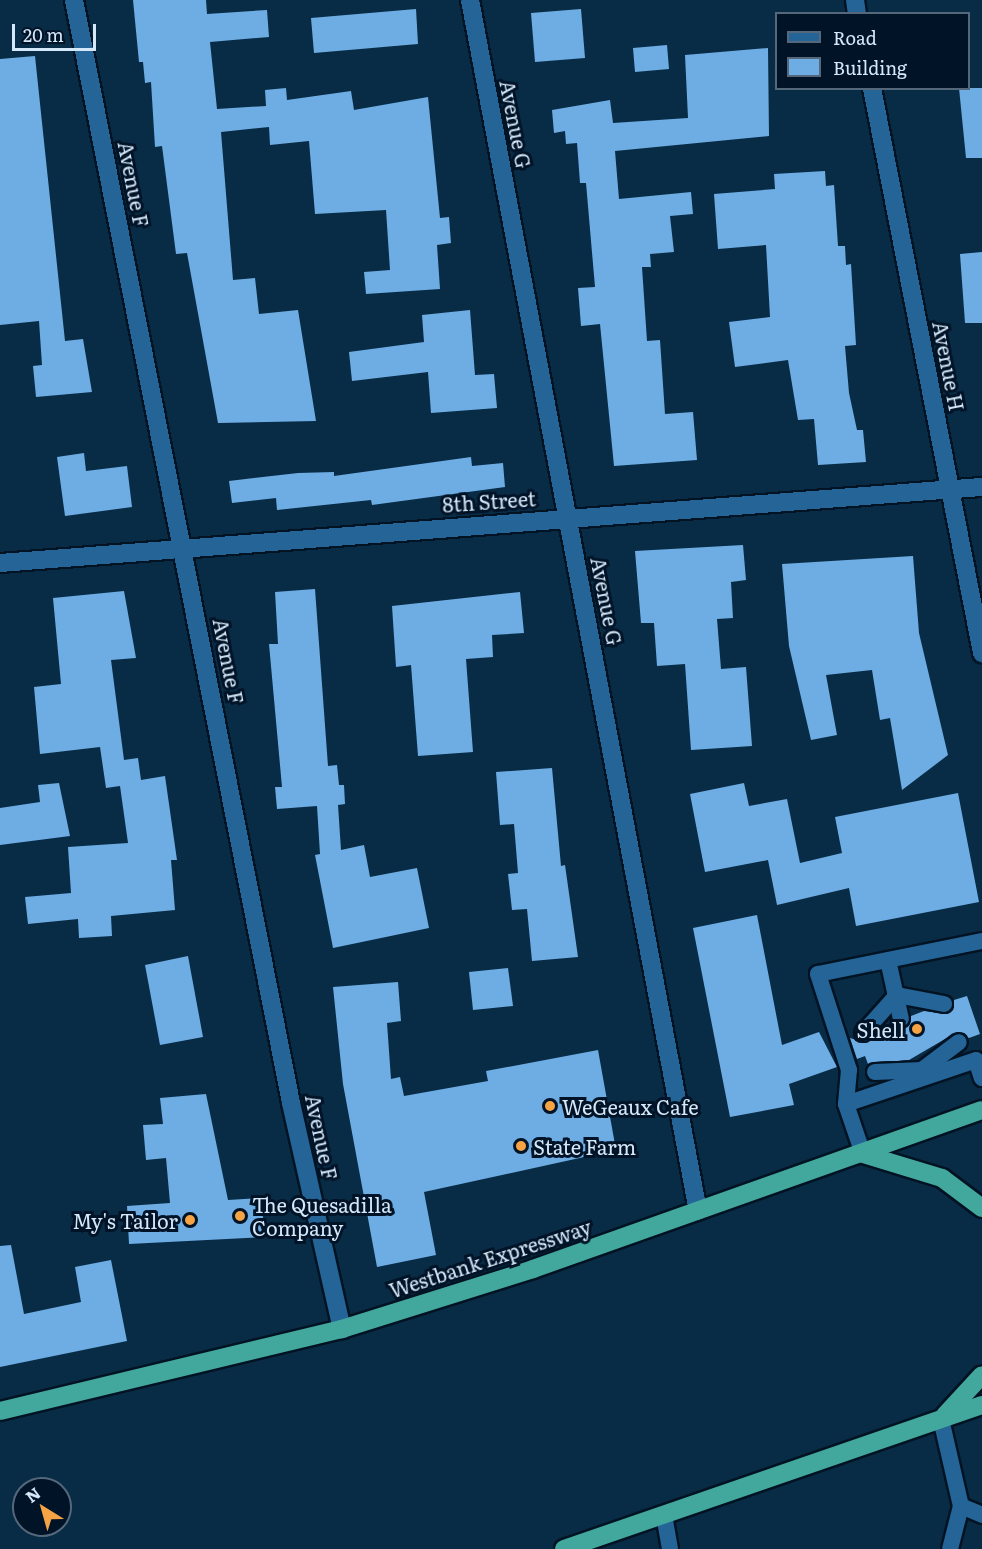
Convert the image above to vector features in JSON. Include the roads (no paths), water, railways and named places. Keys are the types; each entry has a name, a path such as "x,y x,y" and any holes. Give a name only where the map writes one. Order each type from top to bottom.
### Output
{"highway":[{"name":"Westbank Expressway","path":"0,1411 342,1329 698,1211 982,1110"},
{"path":"863,1154 942,1178 982,1208"},
{"path":"941,1419 982,1375"},
{"path":"576,1547 982,1405"}],"street":[{"name":"Avenue F","path":"74,0 184,547 291,1102 342,1329"},
{"name":"Avenue G","path":"470,0 698,1211"},
{"name":"Avenue H","path":"872,90 982,652"},
{"name":"8th Street","path":"0,563 569,517 982,487"}],"lane":[{"path":"863,1154 846,1104 849,1070 818,974 982,941"},
{"path":"888,960 901,1019"},
{"path":"897,995 944,1004"},
{"path":"897,995 925,1011"},
{"path":"881,1026 897,995"},
{"path":"863,1033 897,995"},
{"path":"846,1104 920,1068 959,1042"},
{"path":"920,1068 939,1049"},
{"path":"875,1072 920,1068 979,1054 982,1078"},
{"path":"894,1065 920,1068"},
{"path":"941,1419 961,1506 950,1549"},
{"path":"961,1506 982,1515"},
{"path":"664,1515 670,1549"}],"place":[{"name":"Shell","path":"917,1029"},
{"name":"WeGeaux Cafe","path":"550,1106"},
{"name":"State Farm","path":"521,1146"},
{"name":"The Quesadilla Company","path":"240,1216"},
{"name":"My's Tailor","path":"190,1220"}]}
